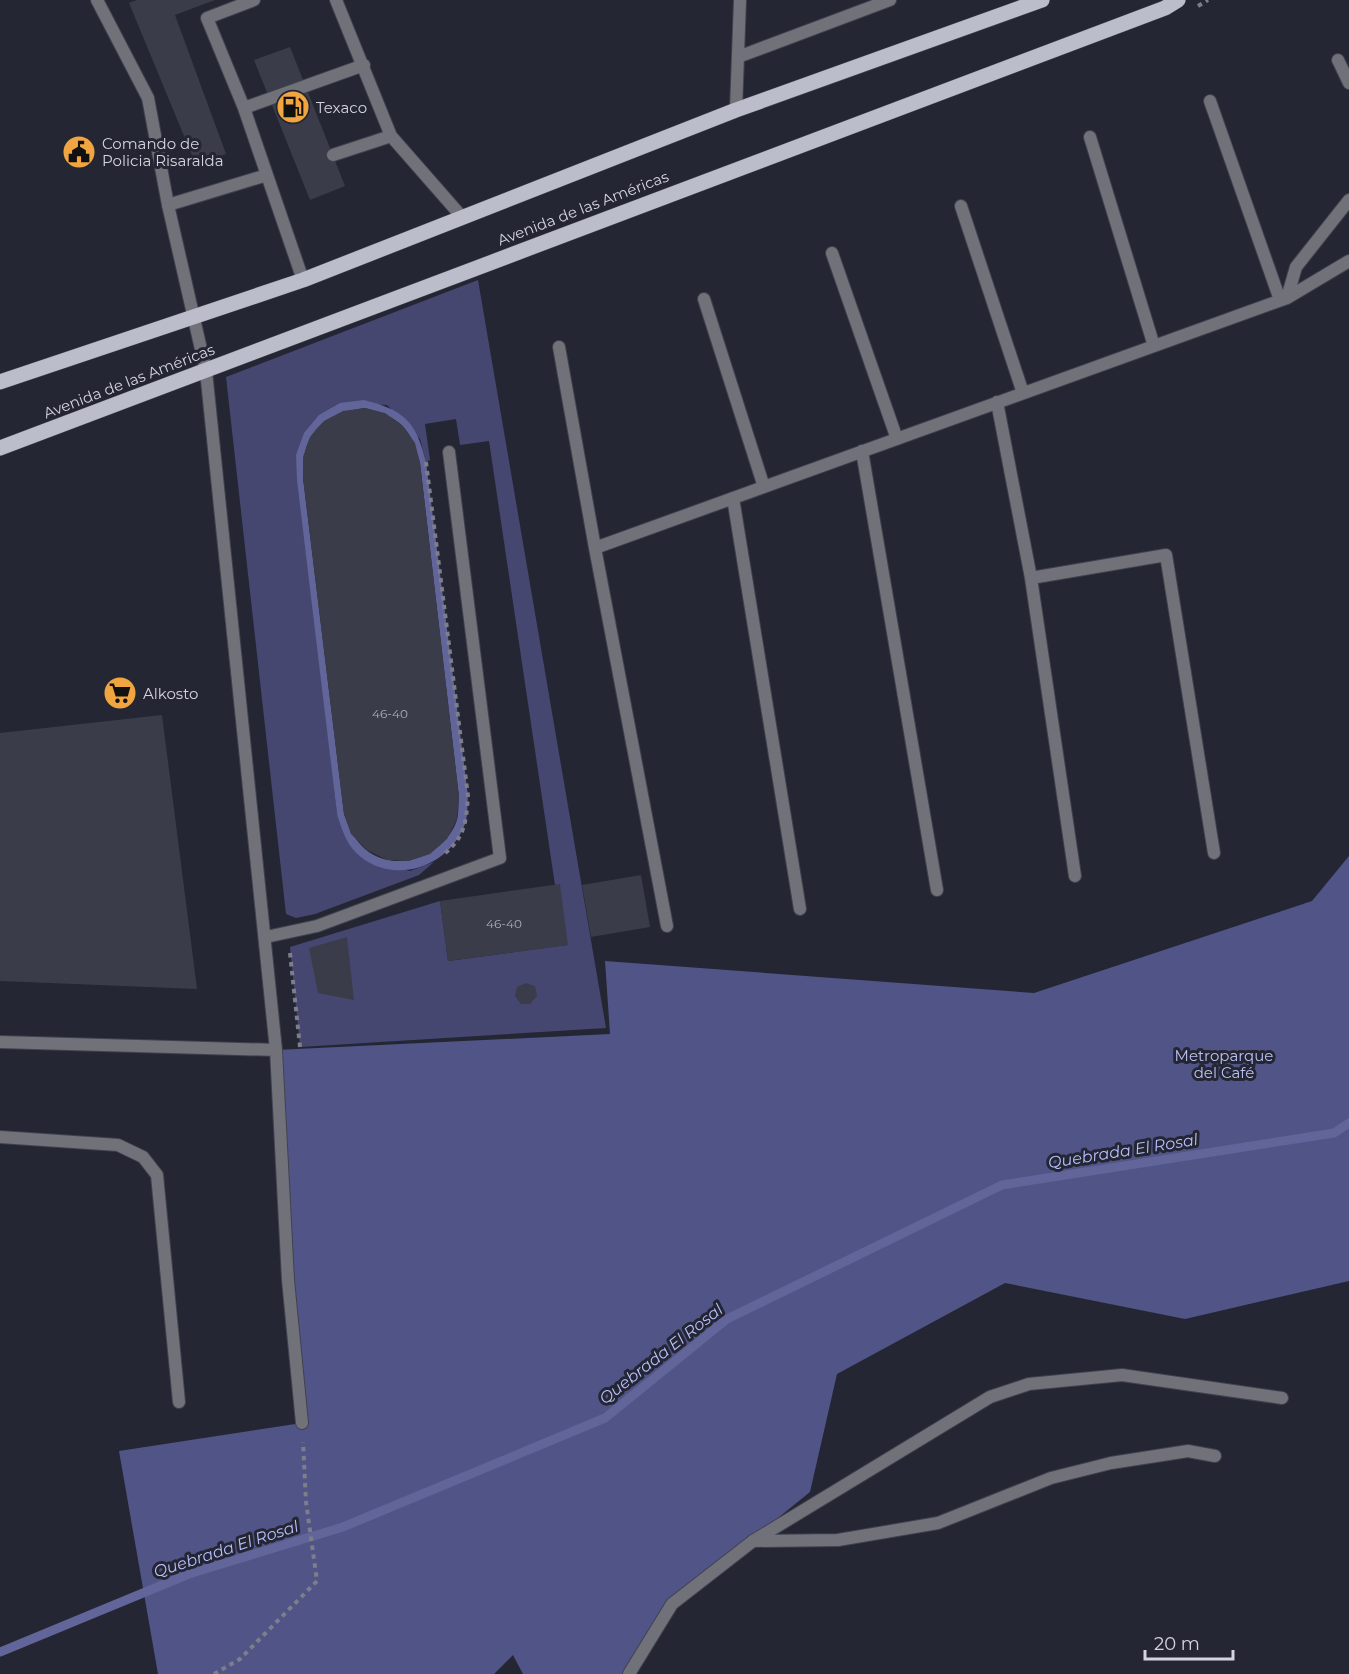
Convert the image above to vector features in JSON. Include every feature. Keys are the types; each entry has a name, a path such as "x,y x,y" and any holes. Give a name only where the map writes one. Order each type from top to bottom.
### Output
{"main road":[{"path":"0,382 303,280 736,110 1042,0"},
{"name":"Avenida de las Américas","path":"0,448 1165,8 1178,0"}],"street":[{"path":"97,0 148,98 168,206 206,371 266,938 276,1050 288,1280 302,1424"},
{"path":"254,0 207,18 244,108 303,280"},
{"path":"336,0 391,136 462,217"},
{"path":"736,110 740,0"},
{"path":"738,57 890,0"},
{"path":"1338,60 1349,83"},
{"path":"244,108 364,65"},
{"path":"1210,101 1283,299"},
{"path":"333,155 391,136"},
{"path":"1090,137 1154,346"},
{"path":"168,206 267,175"},
{"path":"1283,299 1296,267 1349,200"},
{"path":"961,206 1023,393"},
{"path":"832,253 897,439"},
{"path":"595,548 1283,299 1349,261"},
{"path":"704,300 764,487"},
{"path":"559,347 667,926"},
{"path":"997,402 1030,578 1075,876"},
{"path":"862,451 937,890"},
{"path":"266,938 317,926 500,858 449,452"},
{"path":"733,498 800,909"},
{"path":"1030,578 1166,555 1214,853"},
{"path":"0,1042 276,1050"},
{"path":"0,1137 118,1145 143,1157 157,1175 179,1402"},
{"path":"629,1674 672,1604 753,1541 990,1397 1029,1384 1122,1375 1282,1398"},
{"path":"753,1541 838,1540 938,1523 1051,1478 1111,1463 1188,1451 1215,1456"}],"path":[{"path":"426,462 468,796 466,822 454,845 441,857"},
{"path":"439,629 447,628"},
{"path":"290,947 300,1047"},
{"path":"214,1674 240,1659 317,1581 306,1502 302,1424"}],"shaded area":[{"path":"478,280 606,1028 300,1047 290,947 440,901 448,961 567,945 555,885 489,441 460,445 456,419 425,424 430,460 426,462 420,439 387,405 340,403 296,455 337,814 362,858 410,871 434,862 419,875 315,914 296,918 286,914 226,377"},
{"path":"364,400 399,413 413,427 418,436 426,462 468,796 466,821 458,838 436,860 422,867 407,870 392,870 376,866 357,854 343,832 337,814 297,480 296,455 304,433 319,415 340,403","holes":["365,408 395,420 408,433 420,463 459,797 457,820 451,833 431,852 405,861 391,861 377,857 365,849 352,833 344,814 303,478 306,449 317,428 336,415 349,411"]}],"green space":[{"name":"Metroparque del Café","path":"1349,856 1349,1281 1185,1319 1005,1283 837,1374 810,1492 684,1594 632,1674 523,1674 513,1655 494,1674 158,1674 119,1451 302,1423 276,1050 610,1034 605,961 1034,993 1312,901"}],"building":[{"path":"137,0 215,0 175,15 226,154 196,165 129,3"},
{"name":"Texaco","path":"290,47 345,186 310,200 254,60"},
{"path":"365,408 385,413 402,425 415,443 420,463 459,797 457,819 447,839 430,854 409,861 387,860 367,850 351,834 344,814 303,478 303,457 310,437 324,421 343,411"},
{"path":"162,715 197,989 0,981 0,733"},
{"path":"641,875 650,927 591,937 582,885"},
{"path":"560,884 568,945 448,961 440,901"},
{"path":"347,937 354,1000 318,993 309,948"},
{"path":"526,983 535,986 537,996 530,1004 521,1004 515,996 517,987"}],"waterway":[{"name":"Quebrada El Rosal","path":"0,1652 189,1574 343,1527 605,1418 727,1319 1002,1185 1334,1133 1349,1123"}],"place":[{"name":"Texaco","path":"293,107"},
{"name":"Comando de Policia Risaralda","path":"79,152"},
{"name":"Alkosto","path":"120,693"}]}
